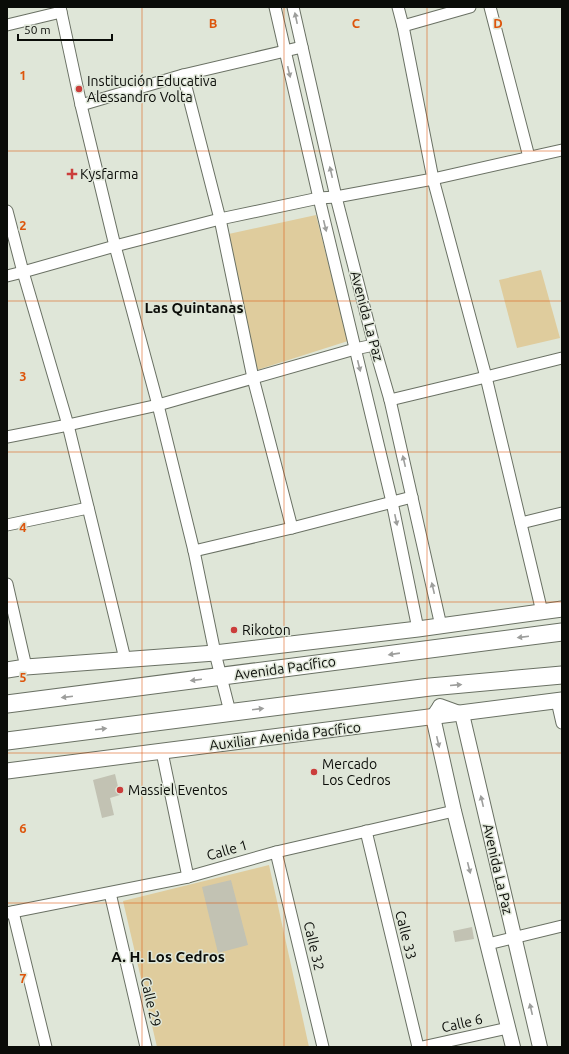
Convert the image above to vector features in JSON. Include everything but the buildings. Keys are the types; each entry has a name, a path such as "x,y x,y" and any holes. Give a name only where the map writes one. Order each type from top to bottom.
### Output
{"main road":[{"path":"7,670 26,667 215,653 418,629 562,609"},
{"name":"Avenida Pacífico","path":"7,704 562,632"},
{"path":"7,741 430,687 562,675"},
{"name":"Auxiliar Avenida Pacífico","path":"7,771 162,752 436,711 462,714 559,701"}],"street":[{"path":"275,7 284,51 392,502 418,629"},
{"name":"Avenida La Paz","path":"293,7 336,197 374,345 390,400 441,626"},
{"path":"398,7 433,179 486,377 542,612"},
{"path":"403,26 470,7"},
{"path":"490,7 529,158"},
{"path":"7,25 61,10 80,105 114,246 158,405 194,551 215,653 230,712"},
{"path":"80,105 183,75 302,47"},
{"path":"183,75 220,219 253,378 292,528"},
{"path":"7,276 114,246 220,219 319,198 336,197 433,179 562,150"},
{"path":"7,211 23,272 68,425 125,659"},
{"path":"7,437 158,405 355,349 374,345"},
{"path":"390,400 562,358"},
{"path":"194,551 292,528 412,497"},
{"path":"7,525 88,508"},
{"path":"521,523 562,513"},
{"path":"7,584 26,667"},
{"path":"430,687 436,711 454,811 513,1047"},
{"path":"559,701 562,722"},
{"name":"Avenida La Paz","path":"462,714 540,1047"},
{"path":"162,752 188,876"},
{"name":"Calle 1","path":"10,913 188,876 276,852 454,811"},
{"name":"Calle 33","path":"366,831 418,1047"},
{"name":"Calle 32","path":"276,852 322,1047"},
{"name":"Calle 29","path":"110,893 146,1047"},
{"path":"10,913 46,1047"},
{"path":"488,944 562,926"},
{"name":"Calle 6","path":"422,1047 508,1028"}],"shaded area":[{"path":"316,215 348,341 257,370 224,235"},
{"path":"541,270 560,338 517,348 499,280"},
{"path":"269,865 309,1047 157,1047 123,901"}],"place":[{"name":"Institución Educativa Alessandro Volta","path":"79,89"},
{"name":"Kysfarma","path":"72,174"},
{"name":"Rikoton","path":"234,630"},
{"name":"Mercado Los Cedros","path":"314,772"},
{"name":"Massiel Eventos","path":"120,790"}],"district":[{"name":"Las Quintanas","path":"194,307"},
{"name":"A. H. Los Cedros","path":"168,956"}]}
